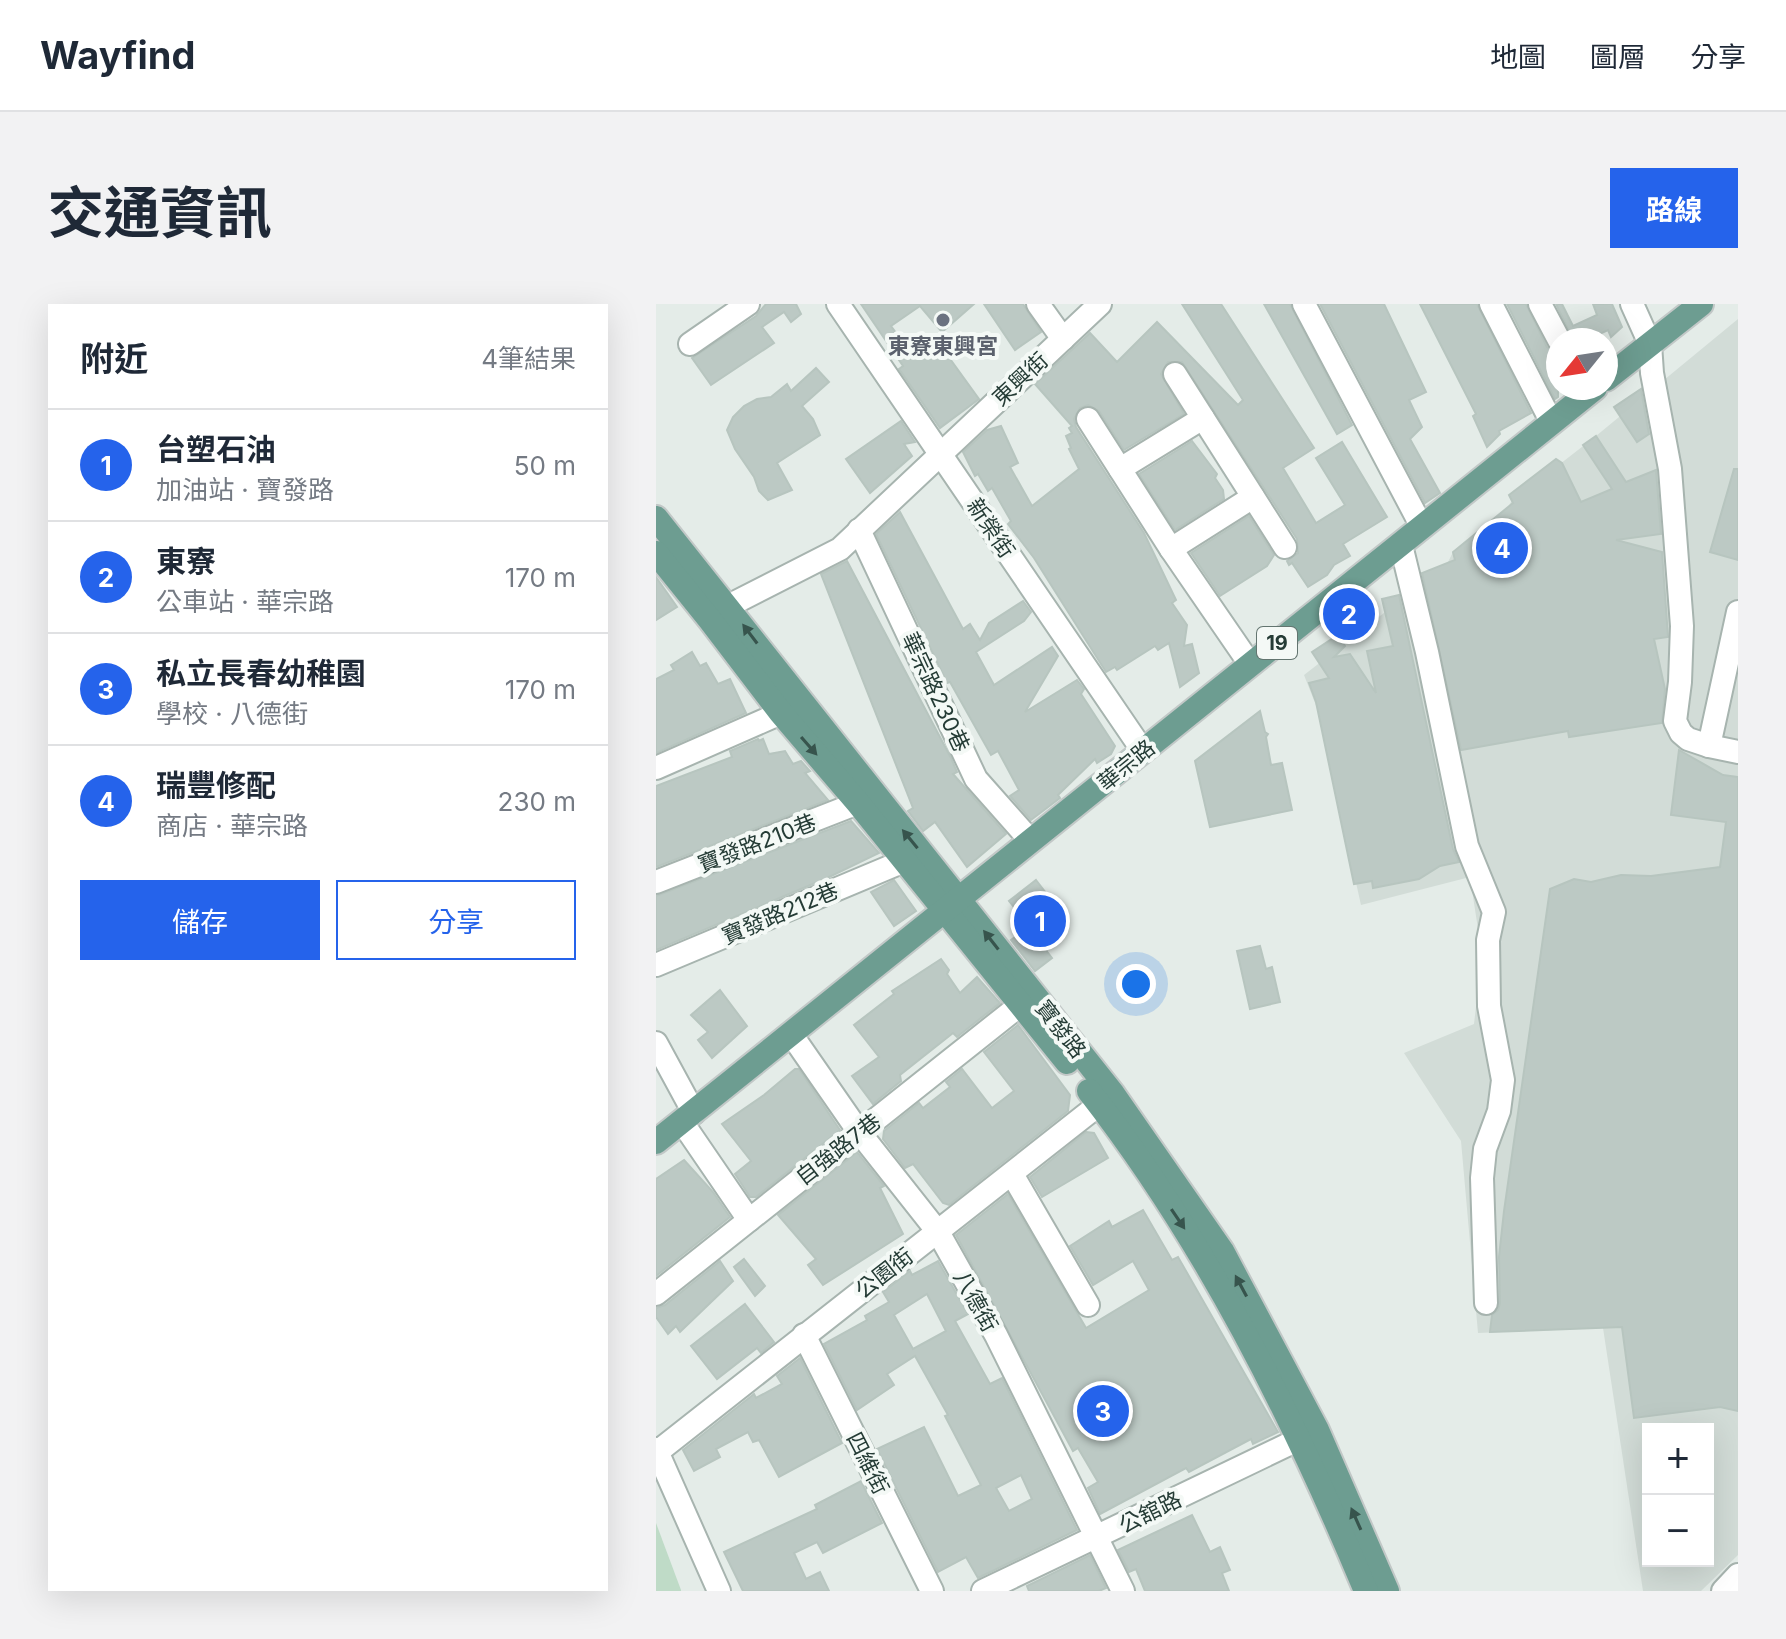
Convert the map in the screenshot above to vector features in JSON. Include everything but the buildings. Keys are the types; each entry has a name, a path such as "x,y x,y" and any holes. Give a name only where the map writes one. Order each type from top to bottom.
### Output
{"main road":[{"name":"華宗路","path":"1618,369 1701,304"},
{"name":"華宗路","path":"656,1142 1579,400"},
{"name":"寶發路","path":"656,518 781,713 904,861 952,906 1020,1005 1106,1099"},
{"name":"寶發路","path":"657,555 719,613 1106,1099 1308,1435 1387,1591"},
{"name":"寶發路","path":"1308,1435 1366,1591"}],"street":[{"path":"690,344 748,304"},
{"name":"新榮街","path":"838,304 1143,751"},
{"path":"1038,304 1063,339"},
{"name":"東興街","path":"719,613 840,549 1100,304"},
{"path":"1304,304 1422,527"},
{"path":"1491,304 1552,423"},
{"path":"1540,304 1553,328"},
{"path":"1632,304 1650,344 1652,373 1670,469 1682,626 1675,721 1688,739 1738,752"},
{"path":"1175,374 1285,547"},
{"path":"1120,469 1203,418"},
{"path":"1088,419 1171,549 1250,664"},
{"path":"1171,549 1253,497"},
{"name":"華宗路230巷","path":"859,530 976,779 1031,841"},
{"path":"1401,545 1427,652 1467,846 1494,912 1488,940 1489,1006 1503,1080 1499,1111 1485,1149 1482,1178 1486,1303"},
{"path":"1709,746 1738,612"},
{"path":"656,768 781,713"},
{"name":"寶發路210巷","path":"656,882 858,803"},
{"name":"寶發路212巷","path":"656,965 904,861"},
{"name":"自強路7巷","path":"656,1294 1020,1005"},
{"name":"八德街","path":"791,1034 859,1132 938,1232 996,1335 1123,1591"},
{"path":"656,1043 688,1117 749,1220"},
{"name":"公園街","path":"656,1451 1106,1099"},
{"path":"1012,1174 1088,1305"},
{"name":"四維街","path":"804,1335 932,1591"},
{"name":"公舘路","path":"983,1591 1308,1435"},
{"path":"656,1451 719,1591"},
{"path":"1723,1591 1738,1575"}],"shaded area":[{"path":"1738,319 1738,1555 1701,1591 1643,1591 1603,1328 1478,1333 1461,1141 1404,1053 1474,1024 1482,955 1470,877 1361,905 1317,708 1304,675 1447,564 1453,552"}],"green space":[{"path":"656,1523 681,1590 681,1591 656,1591"}],"place":[{"name":"東寮東興宮","path":"943,320"},
{"name":"瑞豐修配","path":"1502,548"},
{"name":"東寮","path":"1349,614"},
{"name":"台塑石油","path":"1040,921"},
{"name":"私立長春幼稚園","path":"1103,1411"}]}
